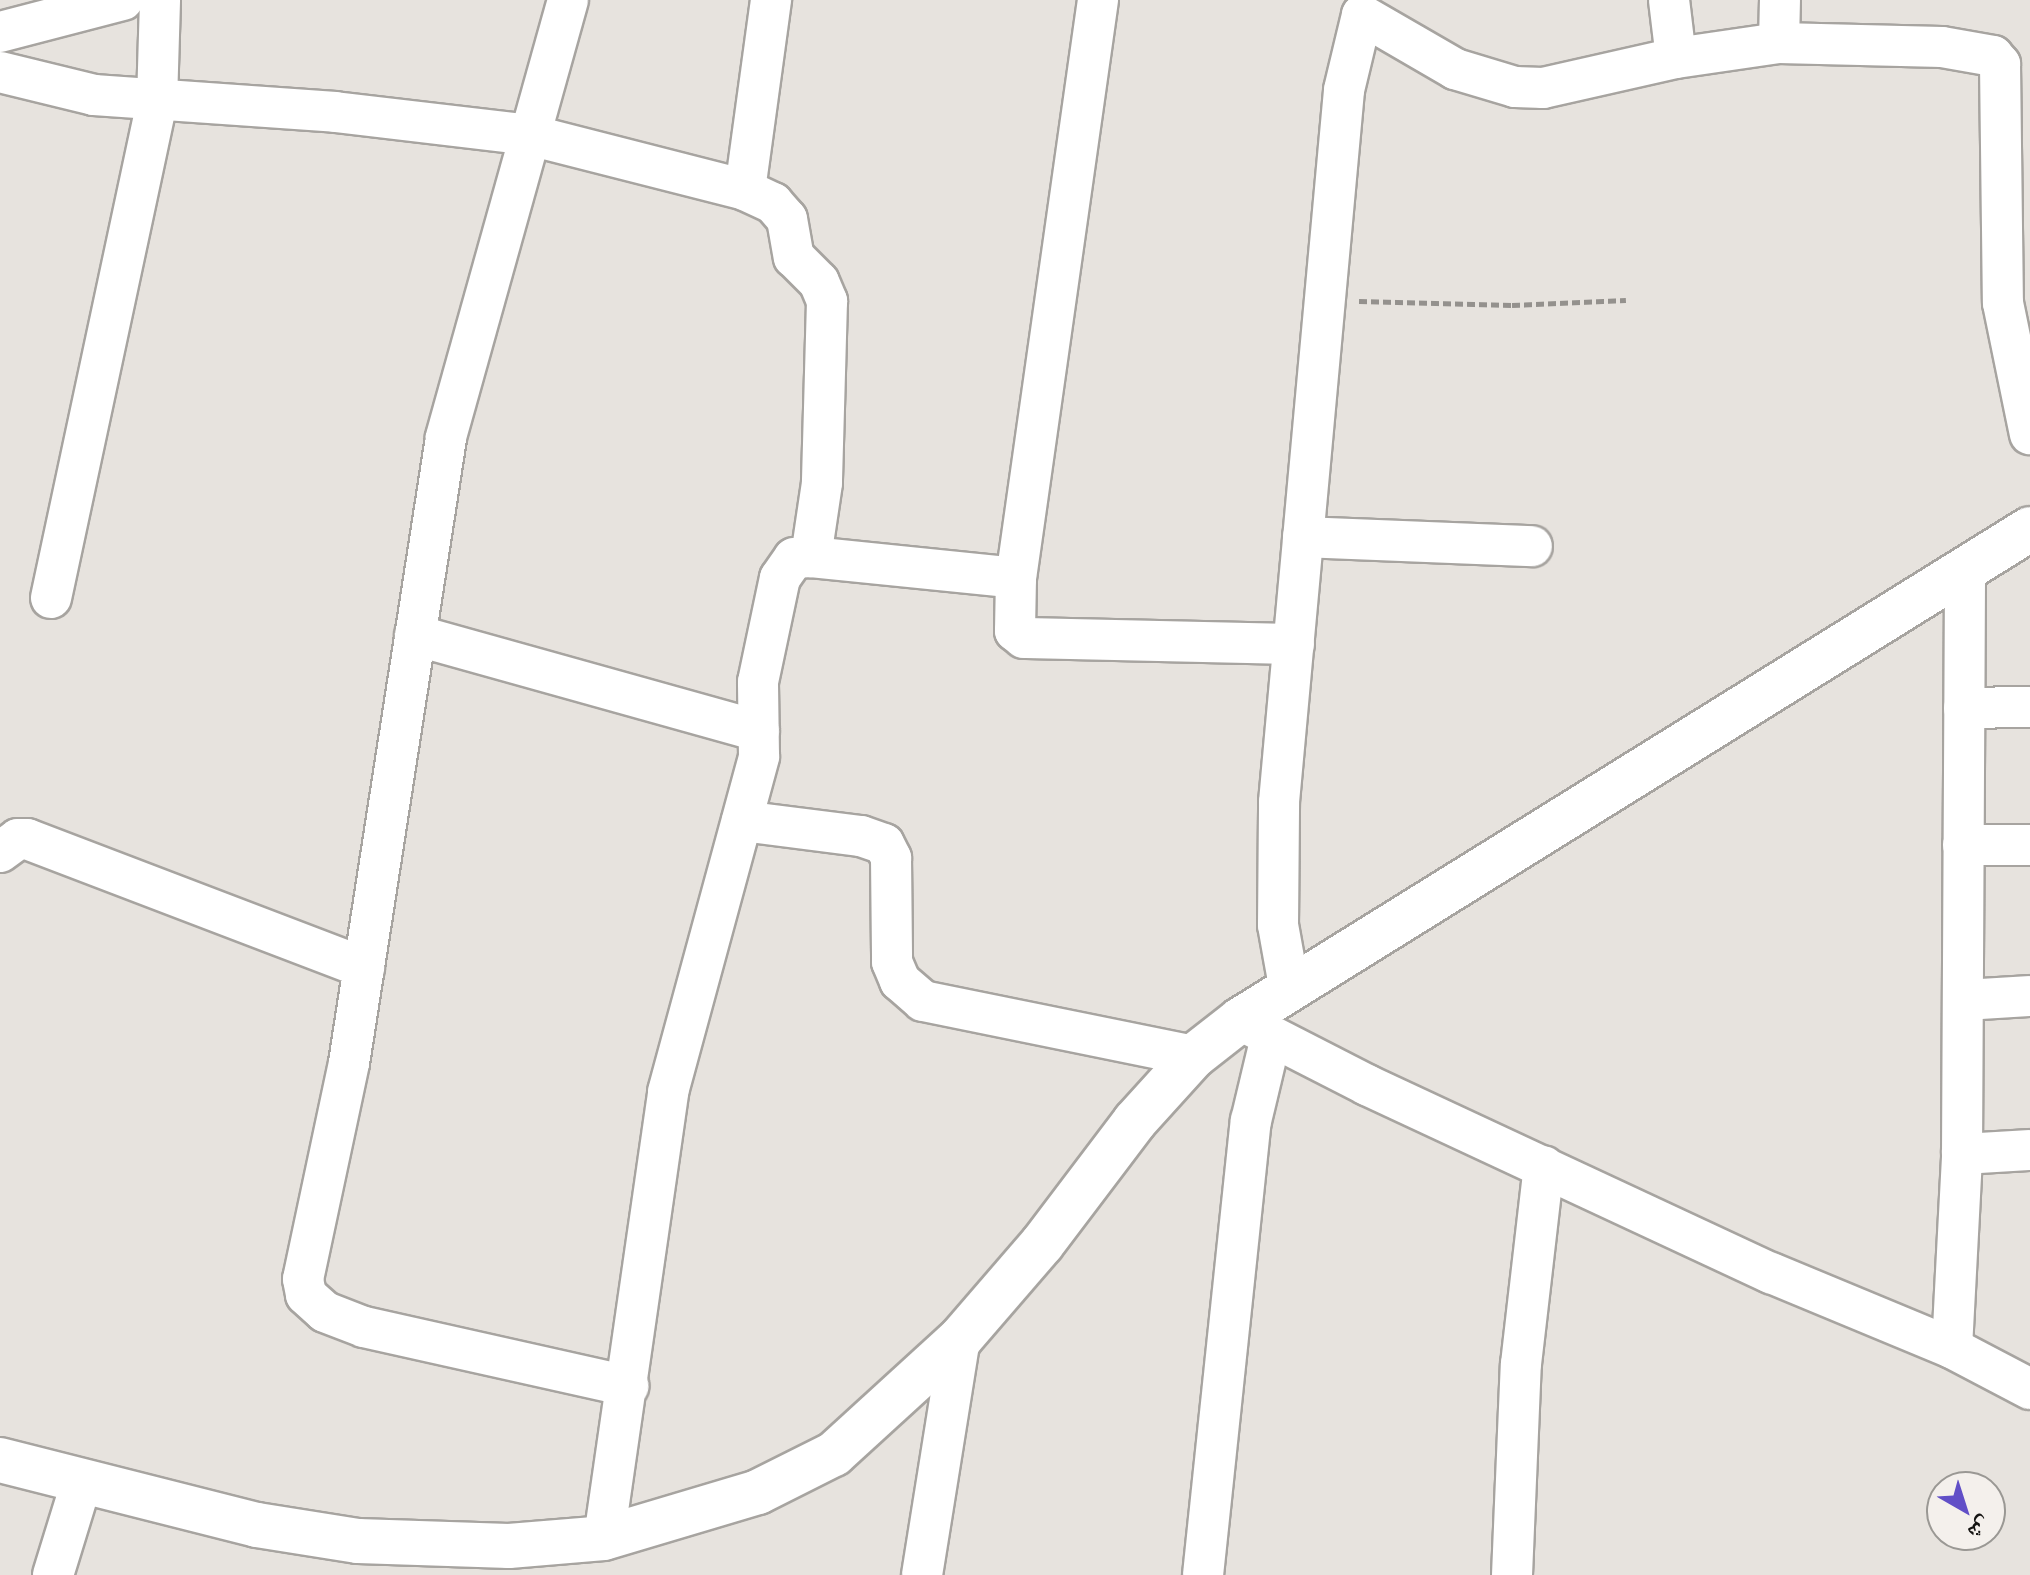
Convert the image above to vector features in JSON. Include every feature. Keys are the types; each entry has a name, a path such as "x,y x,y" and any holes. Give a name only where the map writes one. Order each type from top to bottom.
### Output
{"street":[{"path":"0,32 53,9 123,0"},
{"path":"51,598 157,102 160,0"},
{"path":"568,0 446,438 364,968 307,1245 306,1295 325,1312 364,1327 628,1386"},
{"path":"745,190 771,0"},
{"path":"1098,0 1016,578 1013,622 1024,638 1294,644"},
{"path":"1669,0 1676,58"},
{"path":"1779,43 1780,0"},
{"path":"1289,986 1278,925 1278,863 1323,299 1355,8 1455,69 1515,87 1543,88 1594,80 1676,58 1779,43 1942,47 1993,56 2000,64 2003,303 2030,434"},
{"path":"0,72 94,95 157,102 335,112 530,135 745,190 781,210 794,257 819,282 827,301 823,470 811,557"},
{"path":"0,1460 257,1525 358,1541 509,1546 604,1538 758,1492 834,1454 960,1339 1194,1056 1255,1028 1289,986 1965,572 2030,529"},
{"path":"1303,537 1532,546"},
{"path":"604,1538 668,1092 759,756 758,682 780,578 794,558 811,557 1016,578"},
{"path":"1952,1348 1962,1154 1965,572"},
{"path":"415,635 759,731"},
{"path":"1964,708 2030,707"},
{"path":"742,821 861,836 884,844 891,858 892,962 900,981 923,1001 1194,1056"},
{"path":"0,852 27,839 364,968"},
{"path":"1963,845 2030,845"},
{"path":"1964,1000 2030,996"},
{"path":"1255,1028 1771,1273 1952,1348 2030,1389"},
{"path":"1203,1575 1251,1121 1255,1028"},
{"path":"1962,1154 2030,1150"},
{"path":"1512,1575 1521,1364 1544,1166"},
{"path":"922,1575 960,1339"},
{"path":"53,1575 82,1481"}],"path":[{"path":"1323,299 1512,305 1626,300"}]}
